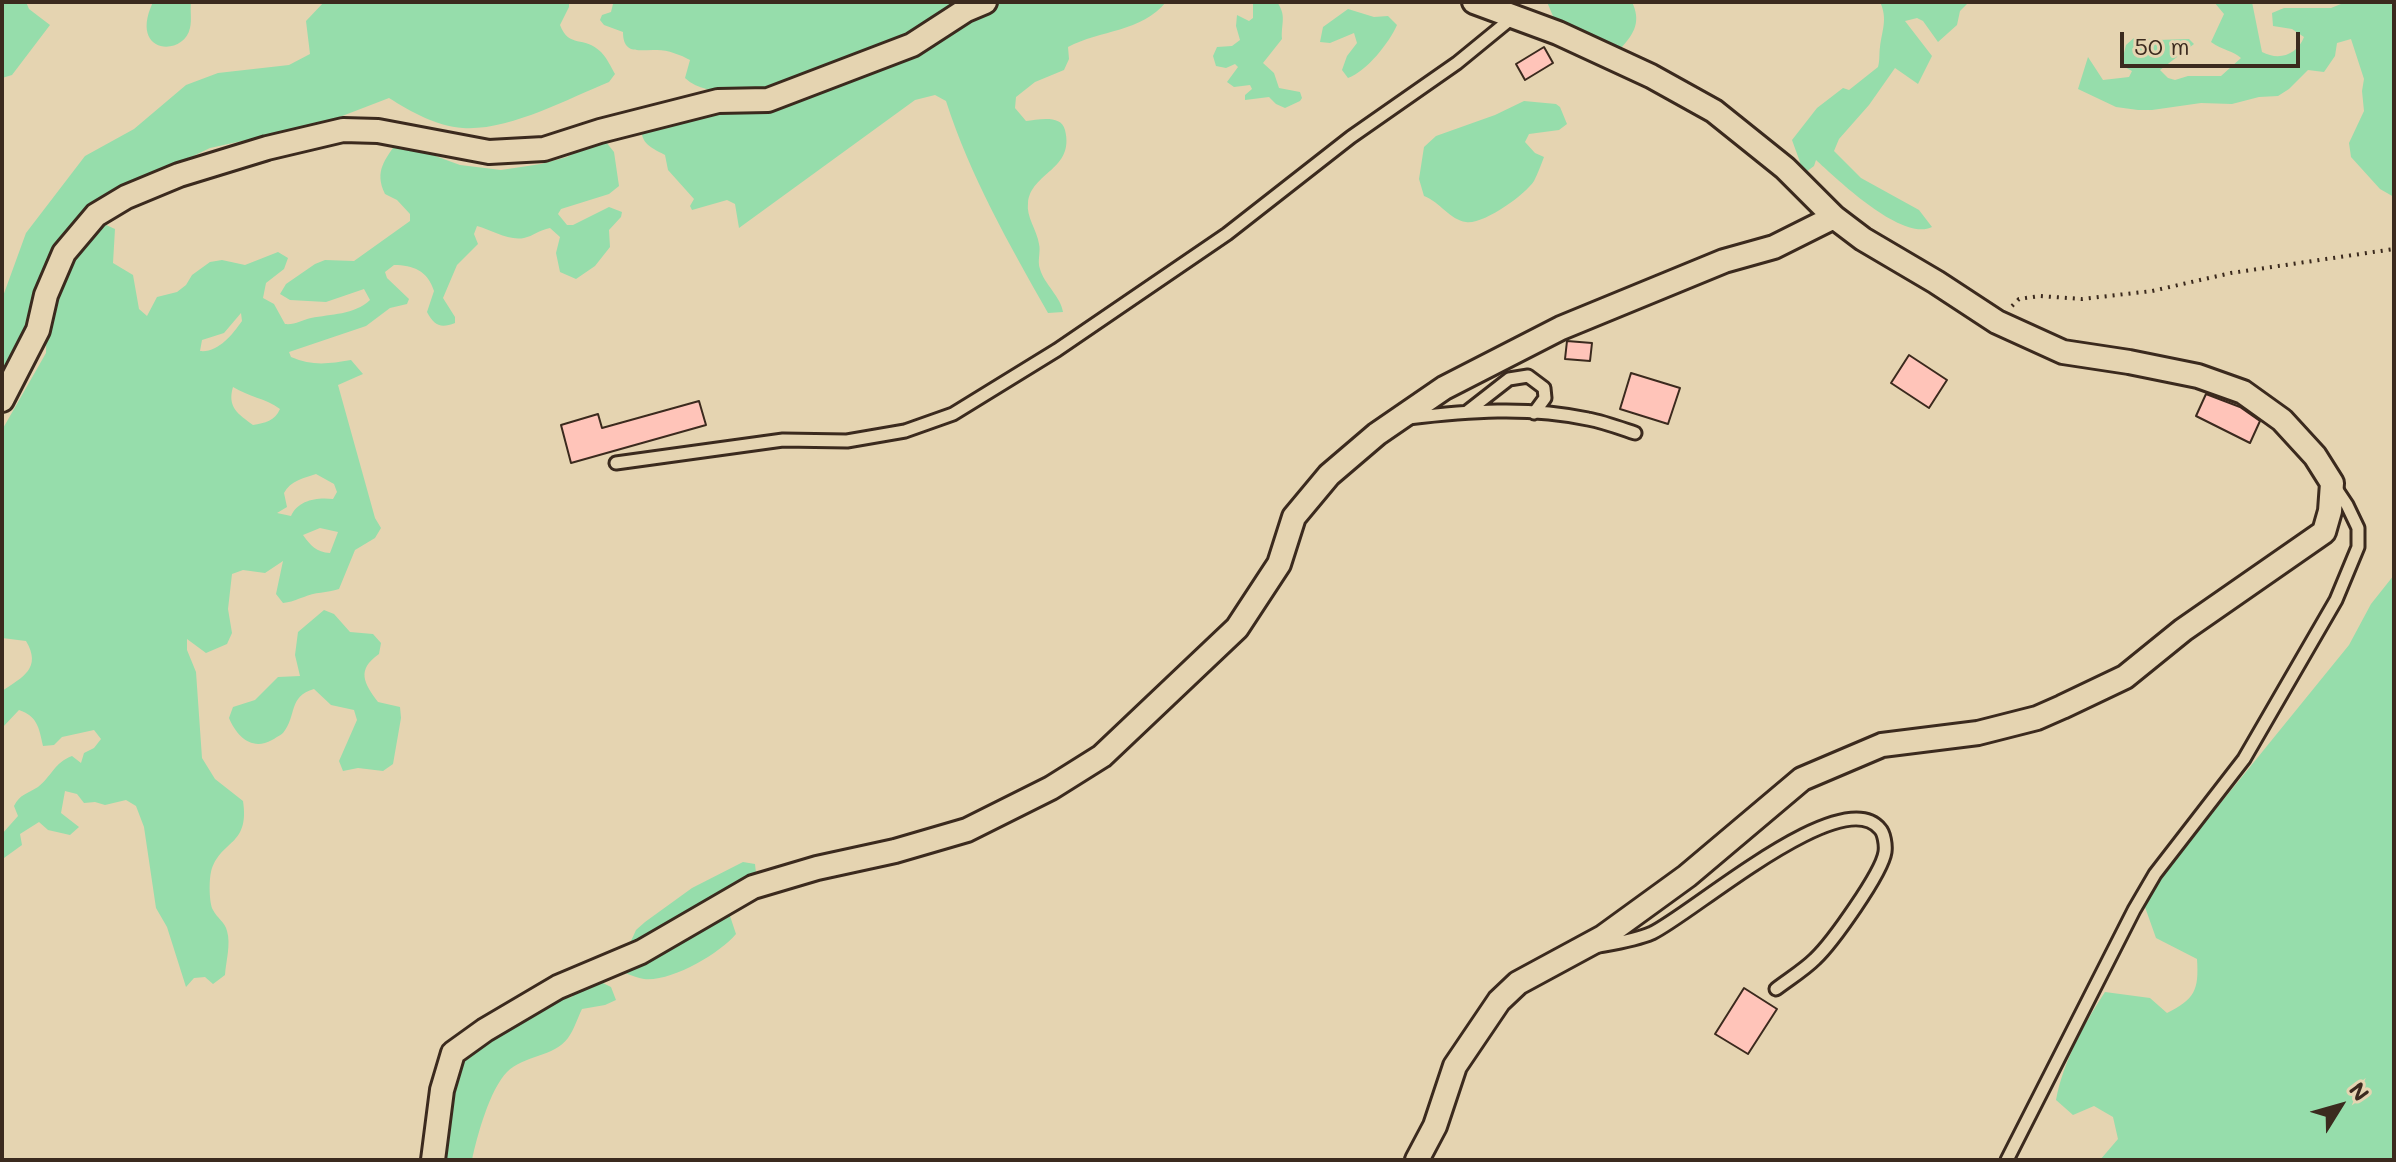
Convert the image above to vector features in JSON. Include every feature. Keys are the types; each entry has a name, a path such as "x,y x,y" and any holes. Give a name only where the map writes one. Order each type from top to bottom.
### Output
{"street":[{"path":"2,400 38,330 46,295 64,253 96,215 126,197 179,175 267,148 343,130 378,131 489,152 544,149 703,104 768,100 783,95 912,45 966,10 985,2"},
{"path":"1417,1160 1435,1126 1455,1066 1499,1001 1518,983 1603,937 1687,876 1802,779 1882,745 1978,733 2037,718 2125,677 2183,630 2324,532 2330,511 2332,483 2315,456 2282,420 2243,392 2198,376 2063,352 1997,322 1863,239 1834,217 1785,168 1714,111 1558,33 1474,2"},
{"path":"433,1160 442,1090 453,1053 485,1030 558,987 641,952 753,887 967,830 1051,788 1102,756 1237,628 1279,564 1294,517 1329,475 1399,419 1444,388 1561,328 1724,261 1774,247 1834,217"}],"lane":[{"path":"616,463 783,440 847,441 905,431 953,414 1057,350 1227,234 1351,137 1457,63 1512,18"},
{"path":"1467,411 1509,379 1528,376 1544,388 1545,398 1534,413"},
{"path":"1399,419 1467,411 1534,413 1590,419 1635,433"},
{"path":"2007,1160 2155,874 2244,759 2336,600 2358,547 2358,528 2332,483"},
{"path":"1583,949 1652,933 1778,848 1844,819 1861,817 1872,821 1883,831 1886,851 1878,872 1816,958 1776,989"}],"path":[{"path":"1997,322 2019,299 2040,296 2082,299 2152,291 2231,273 2394,249"}],"green space":[{"path":"2,2 26,2 29,9 50,25 12,75 2,78"},
{"path":"153,2 191,2 190,28 178,44 160,46 152,41 147,32 147,20"},
{"path":"324,2 569,2 560,25 564,32 572,40 595,47 615,74 609,82 538,112 481,128 443,124 389,98 324,123 210,148 166,169 88,211 2,392 2,299 26,233 85,156 134,129 186,85 218,73 289,65 310,54 306,21"},
{"path":"611,2 1166,2 1156,12 1133,25 1068,47 1069,59 1064,70 1035,82 1016,97 1015,108 1026,121 1054,120 1065,130 1064,154 1036,184 1028,203 1039,244 1040,269 1063,312 1048,313 979,183 946,101 935,95 915,100 739,228 735,204 727,200 692,210 690,206 694,199 668,170 665,155 647,144 642,134 749,91 699,87 685,78 690,60 666,51 629,48 623,32 604,25 600,20 602,15 611,12"},
{"path":"1253,2 1277,2 1282,11 1282,39 1263,63 1274,73 1279,88 1300,92 1300,101 1285,108 1269,97 1245,100 1245,95 1252,89 1250,85 1234,87 1227,82 1238,67 1235,64 1226,68 1216,66 1213,56 1217,47 1232,46 1240,40 1237,15 1249,21 1253,18"},
{"path":"1547,2 1632,2 1635,26 1621,48 1608,49 1555,21"},
{"path":"1880,2 1969,2 1960,11 1957,25 1938,42 1923,21 1917,18 1905,21 1932,56 1918,84 1895,68 1869,105 1839,139 1834,151 1861,178 1919,210 1932,227 1919,229 1904,226 1888,217 1854,194 1816,160 1814,166 1802,175 1792,140 1817,108 1843,88 1849,90 1878,67 1884,19"},
{"path":"2214,2 2252,2 2262,52 2281,56 2297,48 2304,37 2292,29 2273,26 2272,13 2284,8 2331,8 2346,2 2390,2 2394,8 2394,197 2380,189 2351,157 2349,143 2364,111 2364,79 2351,39 2337,43 2335,56 2324,72 2308,70 2278,96 2232,104 2201,103 2138,110 2116,107 2078,89 2088,57 2103,80 2129,77 2132,71 2121,65 2126,45 2136,36 2156,40 2189,39 2194,44 2160,70 2168,78 2221,76 2241,58 2211,42 2224,14"},
{"path":"1348,9 1374,17 1388,16 1397,25 1377,56 1348,78 1342,70 1347,56 1357,43 1354,33 1330,43 1320,42 1323,27"},
{"path":"1524,101 1556,104 1567,124 1559,130 1529,134 1525,142 1535,153 1544,157 1529,187 1503,208 1473,222 1460,221 1424,196 1419,179 1424,147 1436,136"},
{"path":"397,142 460,165 501,170 541,164 567,157 593,143 606,142 614,152 619,186 609,194 561,209 558,214 567,225 609,207 622,212 621,217 609,230 610,247 595,266 576,279 560,272 556,253 560,237 550,228 518,239 477,226 474,234 478,244 457,265 443,298 455,317 455,323 441,326 427,312 434,291 424,274 407,266 394,265 385,272 387,278 409,299 407,304 390,308 366,326 289,352 291,357 313,363 351,360 363,374 338,385 375,518 381,528 375,538 355,550 339,589 283,603 276,594 283,561 265,573 243,570 232,574 228,609 232,633 227,644 206,653 187,639 187,650 196,672 202,758 215,779 243,801 244,816 238,835 215,861 210,876 212,907 225,925 228,936 225,975 213,984 205,977 194,978 186,987 167,927 156,908 144,827 136,806 126,800 105,805 84,803 77,794 65,791 61,813 79,827 70,835 48,830 39,822 20,834 22,845 4,858 2,856 2,834 18,816 14,806 19,799 38,787 66,759 72,756 81,763 84,753 94,748 101,739 94,730 62,737 54,745 43,746 36,723 30,715 19,710 2,728 2,691 28,671 32,658 26,641 2,638 2,430 46,353 47,307 57,274 86,239 104,224 115,229 113,263 133,275 139,309 147,316 157,297 177,292 192,275 210,262 222,260 245,265 278,252 288,258 284,269 266,283 263,298 274,304 285,324 342,313 364,305 370,300 364,289 326,302 290,300 280,294 286,284 315,264 325,260 354,261 410,221 410,214 397,200 385,194 382,186 382,166","holes":["241,313 242,321 224,342 213,349 200,351 202,340 224,333","233,387 280,409 272,419 253,425 235,409","316,474 334,484 337,492 333,499 309,501 298,506 291,516 277,513 287,507 284,493 298,480","320,528 338,532 330,553 314,548 303,535"]},
{"path":"2394,575 2394,1160 2100,1160 2118,1139 2113,1117 2094,1106 2073,1115 2056,1100 2069,1058 2082,1030 2105,992 2150,998 2167,1013 2184,1003 2196,986 2197,959 2156,938 2140,893 2189,842 2349,645 2371,604"},
{"path":"324,610 334,614 350,632 373,634 381,643 379,654 365,671 366,683 378,702 400,707 401,718 393,764 383,771 358,768 343,771 339,761 357,720 354,710 331,705 314,689 300,696 283,733 265,743 246,740 236,731 229,718 233,707 255,700 278,677 300,676 295,655 298,632"},
{"path":"743,862 755,864 756,873 734,882 726,890 725,901 736,934 728,942 707,958 667,976 644,979 625,973 621,963 636,930 692,888"},
{"path":"601,982 611,987 616,1000 582,1009 570,1035 562,1044 514,1066 501,1080 485,1113 472,1160 436,1160 454,1069 501,1026 550,1001 572,997 578,986"}],"building":[{"path":"1544,47 1553,63 1525,80 1516,64"},
{"path":"1567,341 1592,343 1590,361 1565,359"},
{"path":"1909,355 1947,380 1929,408 1891,383"},
{"path":"1631,373 1680,388 1668,424 1620,409"},
{"path":"2206,394 2240,407 2260,421 2250,443 2196,416"},
{"path":"699,401 706,425 571,463 561,425 598,414 602,428"},
{"path":"1744,988 1777,1009 1748,1054 1715,1034"}]}
